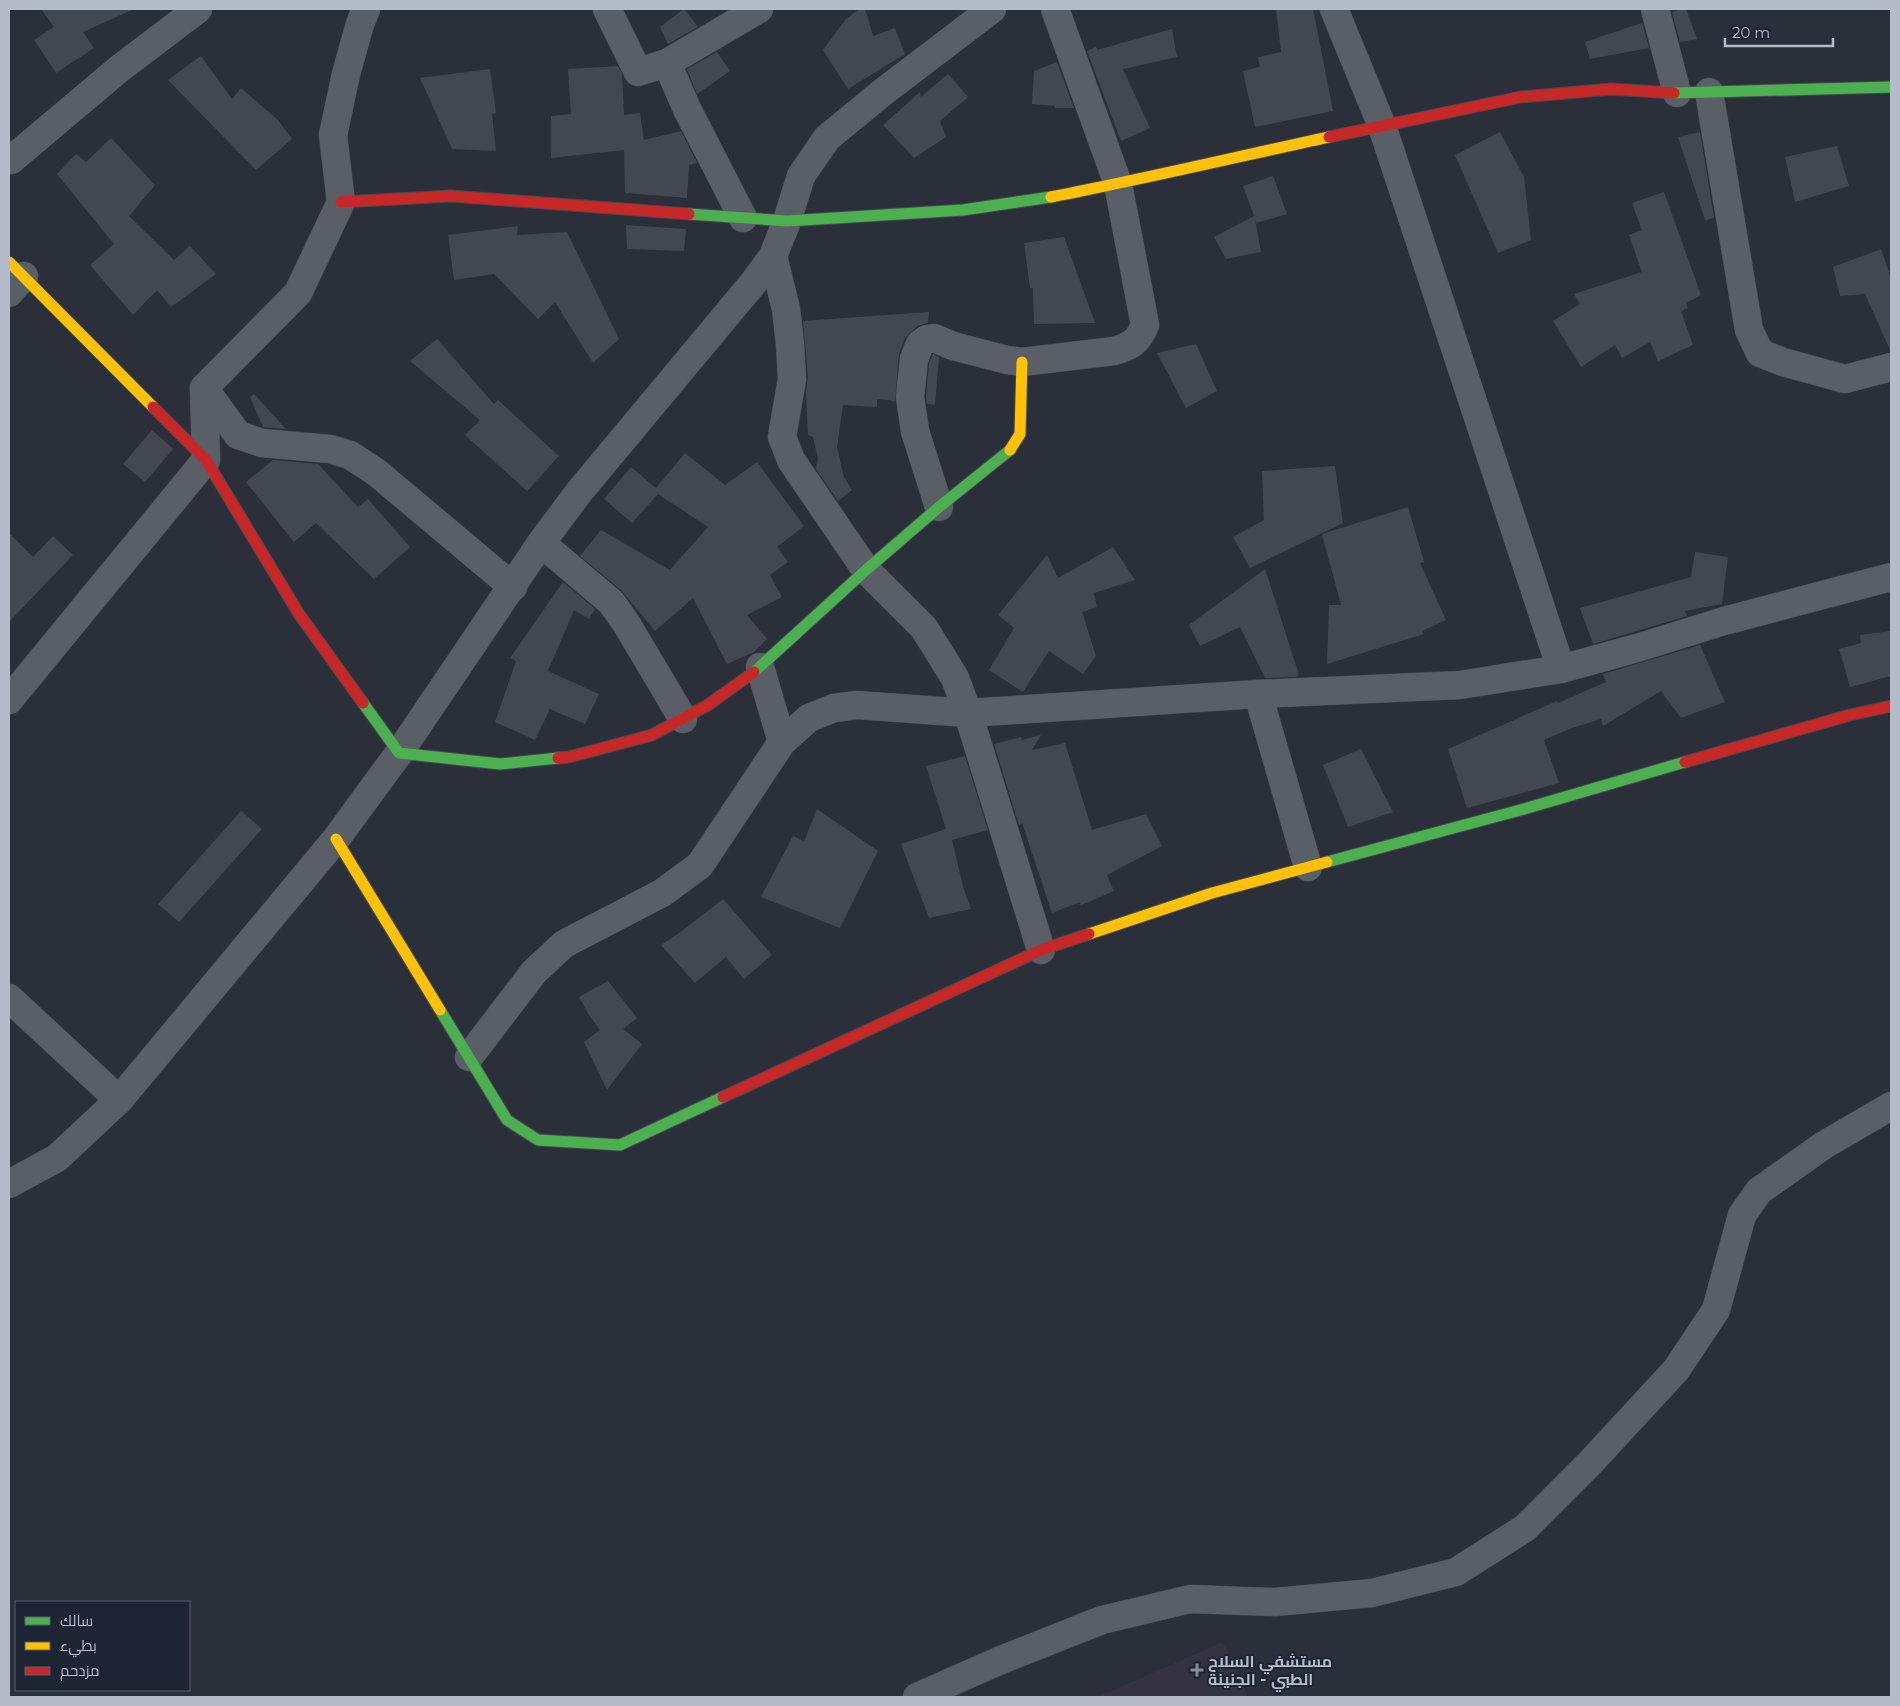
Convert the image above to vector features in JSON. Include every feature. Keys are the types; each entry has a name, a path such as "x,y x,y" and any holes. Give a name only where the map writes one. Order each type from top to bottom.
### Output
{"street":[{"path":"10,159 120,69 198,9"},
{"path":"9,700 206,460 204,388 298,293 341,202 333,135 346,74 366,9"},
{"path":"607,9 638,72 667,63 759,9"},
{"path":"939,507 916,431 910,397 914,359 920,344 927,339 934,338 953,346 1022,362 1114,351 1128,347 1140,337 1146,325 1118,184 1055,9"},
{"path":"1334,9 1382,126 1561,669"},
{"path":"1655,9 1677,93"},
{"path":"9,1184 57,1158 119,1100 336,839 399,753 541,544 579,492 754,282 773,256 787,221 801,176 827,138 983,11"},
{"path":"667,63 687,109 743,218"},
{"path":"341,202 451,196 787,221 963,210 1044,198 1118,184 1188,166 1521,97 1611,89 1677,93 1891,87"},
{"path":"1709,92 1749,330 1760,353 1783,362 1845,379 1891,368"},
{"path":"773,256 786,309 792,379 782,437 791,460 866,570 924,628 955,678 968,713 1041,950"},
{"path":"14,277 206,460 299,614 399,753 500,764 569,758 652,735 708,705 760,667 866,570 939,507 1011,450 1020,434 1022,362"},
{"path":"204,388 238,435 262,443 330,449 350,455 376,472 513,587"},
{"path":"541,544 611,602 626,623 683,718"},
{"path":"469,1057 534,972 564,944 662,892 700,865 782,742 809,718 834,708 857,705 968,713 1258,694 1460,685 1561,669 1724,621 1891,577"},
{"path":"760,667 782,742"},
{"path":"1258,694 1308,867"},
{"path":"336,839 507,1120 538,1140 620,1145 1041,950 1212,893 1524,809 1850,715 1891,706"},
{"path":"9,998 119,1100"},
{"path":"917,1697 1001,1660 1102,1620 1181,1601 1190,1599 1275,1602 1372,1593 1456,1572 1525,1528 1597,1456 1676,1370 1716,1310 1742,1215 1759,1192 1824,1145 1891,1106"}],"shaded area":[{"name":"مستشفي السلاح الطبي - الجنينة","path":"1223,1642 1248,1697 1097,1697"}],"building":[{"path":"41,9 134,9 83,32 94,48 56,73 34,40 54,27"},
{"path":"684,9 698,27 668,44 660,27"},
{"path":"859,9 865,9 873,36 895,28 905,54 848,89 823,50 846,19"},
{"path":"1276,9 1313,9 1333,111 1255,127 1243,71 1260,67 1258,57 1281,52"},
{"path":"1686,9 1697,39 1680,42 1672,12"},
{"path":"1642,23 1649,48 1590,59 1585,42"},
{"path":"1172,29 1177,57 1123,69 1150,128 1121,141 1087,51 1096,47 1097,50"},
{"path":"717,52 730,71 697,94 687,69"},
{"path":"201,56 232,99 241,88 278,120 292,139 256,170 168,80"},
{"path":"1057,62 1074,108 1055,108 1055,106 1032,104 1034,71"},
{"path":"618,66 622,74 624,115 640,113 644,140 681,131 697,163 689,165 687,198 625,193 624,150 551,158 551,116 571,114 568,69"},
{"path":"490,69 496,113 492,114 496,151 452,149 420,78"},
{"path":"948,74 968,97 940,121 946,137 914,158 883,125 920,92 921,97"},
{"path":"1500,132 1524,177 1531,240 1498,253 1455,155"},
{"path":"1700,132 1714,218 1705,220 1678,137"},
{"path":"111,138 155,185 129,216 174,260 190,246 216,274 171,307 157,290 133,315 90,265 114,244 57,174 76,154 86,162"},
{"path":"1837,146 1849,186 1795,202 1785,157"},
{"path":"1273,176 1287,214 1256,223 1255,220 1261,252 1226,259 1214,237 1254,216 1243,186"},
{"path":"1664,192 1701,295 1686,303 1688,308 1681,311 1693,345 1658,361 1650,342 1622,358 1615,345 1581,367 1553,321 1580,304 1574,294 1642,272 1629,235 1642,230 1632,203"},
{"path":"626,225 686,229 684,251 627,249"},
{"path":"518,226 517,235 567,232 619,339 593,363 555,302 538,319 494,274 454,280 448,235"},
{"path":"1064,237 1095,323 1034,324 1033,288 1030,288 1024,243"},
{"path":"1881,249 1891,278 1891,352 1865,294 1840,296 1833,267"},
{"path":"929,312 928,323 918,326 905,338 899,353 895,401 877,399 877,407 843,405 837,447 844,477 852,490 838,501 816,469 818,459 813,437 808,435 806,392 808,378 803,321"},
{"path":"437,339 494,404 498,400 559,456 527,491 465,435 480,420 410,361"},
{"path":"1196,344 1217,391 1186,408 1157,353"},
{"path":"933,354 939,357 935,405 927,404 926,397 929,363"},
{"path":"254,394 286,429 263,427 250,397"},
{"path":"152,430 173,449 145,482 123,464"},
{"path":"685,453 725,485 757,462 804,526 777,547 788,562 770,575 782,597 747,615 767,639 754,652 727,664 693,598 655,631 621,590 580,556 601,530 670,570 708,527 658,494 632,523 604,499 631,467 656,488"},
{"path":"273,460 318,464 358,507 368,499 410,547 374,579 316,523 294,542 246,482"},
{"path":"1335,466 1343,523 1250,568 1233,537 1264,520 1262,471"},
{"path":"1408,507 1424,562 1420,563 1446,620 1422,631 1424,634 1327,664 1329,605 1341,605 1322,534"},
{"path":"9,533 33,557 53,536 73,555 9,622"},
{"path":"1113,547 1135,580 1094,593 1097,607 1082,612 1096,656 1083,674 1049,651 1023,692 989,670 1014,628 998,615 1047,555 1058,578"},
{"path":"1695,552 1728,557 1722,604 1685,611 1687,616 1593,644 1580,608 1691,577"},
{"path":"1265,569 1299,675 1296,677 1265,678 1240,627 1200,646 1189,625"},
{"path":"563,582 595,609 589,619 574,610 548,671 599,694 585,724 550,709 535,740 495,722 516,661 510,658"},
{"path":"1891,631 1891,676 1850,687 1839,649 1861,643 1860,635"},
{"path":"1700,645 1725,702 1681,718 1661,691 1603,726 1601,719 1572,728 1544,740 1559,783 1467,808 1448,749 1557,701 1558,703 1606,682 1603,674"},
{"path":"1041,735 1032,750 1065,743 1092,830 1146,814 1162,846 1107,875 1114,891 1081,905 1080,902 1052,913 1022,823 1019,825 994,744 1021,737 1022,740"},
{"path":"1361,749 1393,812 1348,827 1323,765"},
{"path":"965,756 988,830 952,840 963,887 971,909 929,918 901,844 946,829 926,766"},
{"path":"817,809 878,851 840,928 761,897 793,836 804,841"},
{"path":"241,811 262,829 179,922 158,904"},
{"path":"723,899 772,955 744,979 726,957 695,983 661,945"},
{"path":"608,981 637,1018 623,1029 642,1044 607,1090 584,1042 600,1030 579,997"}],"traffic: fast":[{"path":"1674,93 1891,87"},
{"path":"689,214 787,221 963,210 1051,197"},
{"path":"754,672 866,570 939,507 1010,450"},
{"path":"363,703 399,753 500,764 558,758"},
{"path":"1327,862 1524,809 1685,762"},
{"path":"440,1010 507,1120 538,1140 620,1145 723,1097"}],"traffic: slow":[{"path":"1051,197 1329,137"},
{"path":"9,262 153,407"},
{"path":"1010,450 1020,434 1022,362"},
{"path":"336,839 440,1010"},
{"path":"1089,934 1212,893 1327,862"}],"traffic: jam":[{"path":"1329,137 1521,97 1611,89 1674,93"},
{"path":"341,202 451,196 689,214"},
{"path":"153,407 206,460 299,614 363,703"},
{"path":"558,758 569,757 652,735 708,705 754,672"},
{"path":"1685,762 1850,715 1891,706"},
{"path":"723,1097 1041,950 1089,934"}],"place":[{"name":"مستشفي السلاح الطبي - الجنينة","path":"1197,1670"}]}
